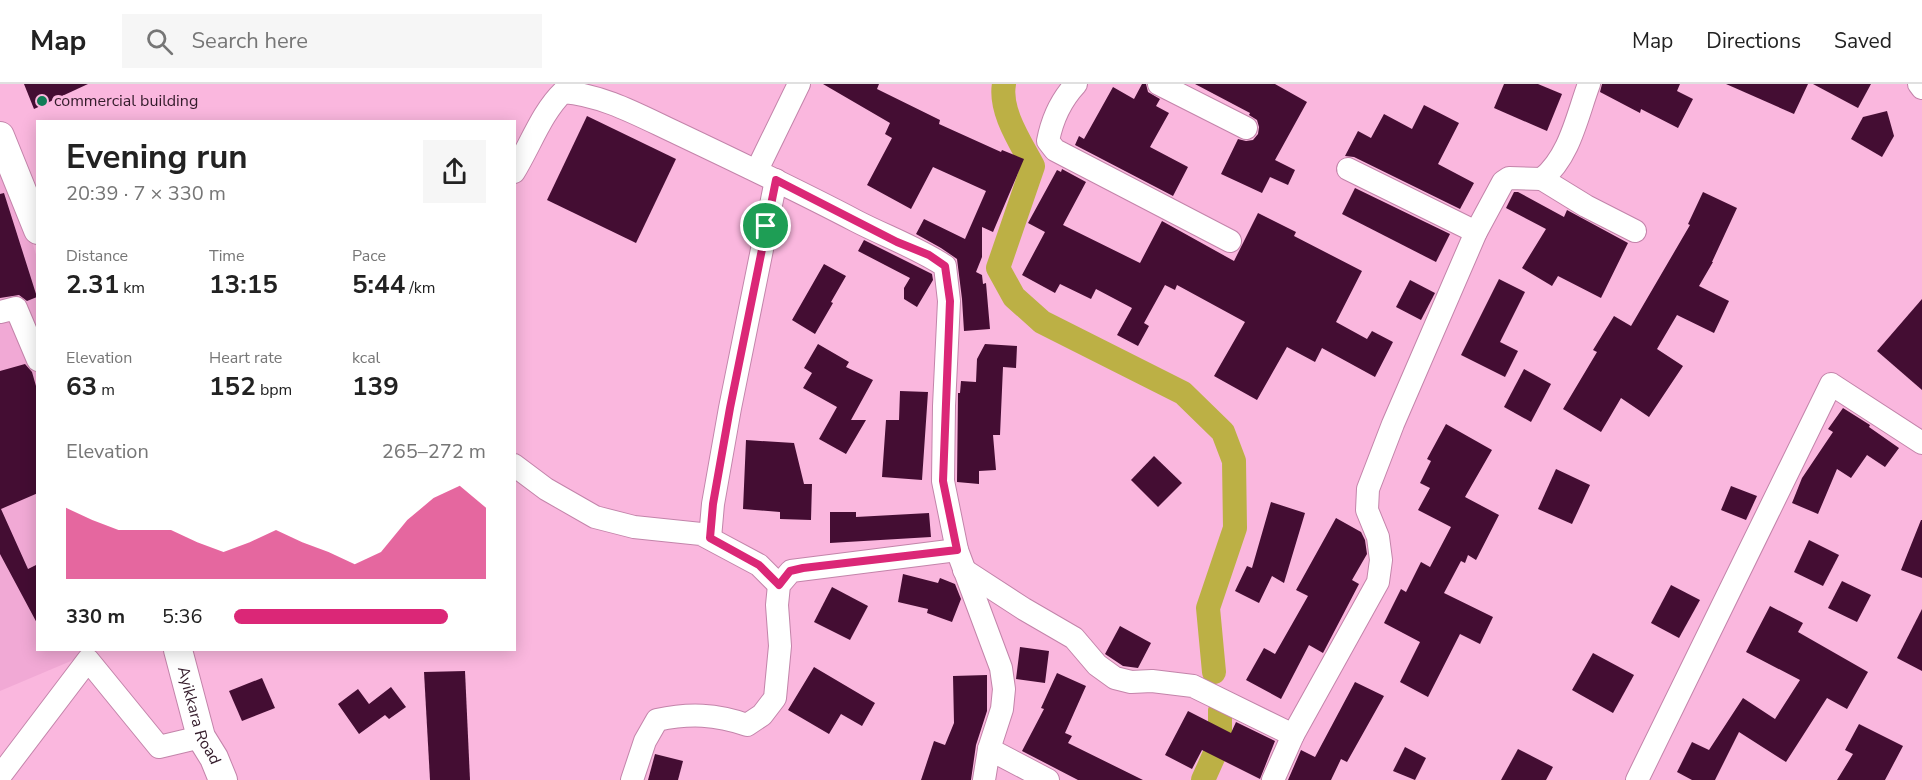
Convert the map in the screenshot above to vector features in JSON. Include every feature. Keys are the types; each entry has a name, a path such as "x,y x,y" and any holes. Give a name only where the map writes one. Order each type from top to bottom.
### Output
{"main road":[{"path":"0,136 36,225"},
{"name":"Ayikkara Road","path":"178,651 201,737 224,780"}],"street":[{"path":"710,538 713,504 767,175 799,84"},
{"path":"1076,84 1070,90 1052,122 1048,141 1055,150 1230,241"},
{"path":"1159,84 1246,128"},
{"path":"1542,179 1551,172 1563,156 1589,84"},
{"path":"1919,84 1922,88"},
{"path":"516,169 530,147 551,104 563,92 578,93 620,107 767,175 897,242 929,255 945,266 950,301 943,481 961,560 1001,668 1004,689 1002,709 989,749 984,780"},
{"path":"1348,169 1476,232"},
{"path":"1273,780 1293,735 1378,582 1381,560 1378,537 1366,510 1368,489 1393,423 1476,232 1503,182 1509,178 1542,179 1586,206 1635,231"},
{"path":"0,312 16,308 36,355"},
{"path":"1637,780 1831,384 1922,443"},
{"path":"516,466 546,489 595,517 634,527 701,534 710,538 759,565 779,585"},
{"path":"632,780 645,741 657,720 680,715 704,714 731,719 747,725 762,715 775,698 780,646 777,605 779,585 790,571 803,568 961,560 1024,609 1074,638 1097,665 1115,678 1131,682 1152,681 1193,686 1293,735"},
{"path":"0,776 88,660 159,747 201,737"},
{"path":"989,749 1048,780"}],"shaded area":[{"path":"0,163 25,218 36,255 36,651 95,651 0,691"}],"building":[{"name":"commercial building","path":"24,84 88,84 34,109"},
{"path":"823,84 879,84 877,89 940,120 939,124 1001,152 1002,150 1024,159 993,232 982,227 982,257 976,272 982,275 983,284 986,283 990,329 964,331 957,259 916,234 924,219 965,239 986,191 933,167 911,209 867,185 892,138 885,134 890,123"},
{"path":"1142,84 1146,84 1148,92 1160,99 1156,106 1169,113 1150,147 1188,167 1173,196 1075,145 1079,136 1084,139 1113,87 1134,99"},
{"path":"1195,84 1275,84 1307,102 1275,160 1295,170 1288,185 1270,177 1262,193 1221,174 1238,139 1253,140 1258,134 1257,120 1249,115 1250,113"},
{"path":"1504,84 1538,84 1562,94 1547,131 1494,108"},
{"path":"1602,84 1680,84 1677,91 1693,99 1678,128 1641,109 1640,113 1600,92"},
{"path":"1726,84 1808,84 1794,114"},
{"path":"1813,84 1871,84 1858,108"},
{"path":"1424,105 1459,123 1438,164 1474,183 1460,209 1354,157 1345,156 1358,131 1371,138 1384,114 1412,129"},
{"path":"1887,111 1894,136 1882,157 1851,139 1863,117"},
{"path":"587,116 676,159 636,243 547,200"},
{"path":"1062,169 1086,182 1063,225 1140,263 1162,221 1234,261 1258,213 1296,232 1294,236 1362,271 1336,322 1367,339 1372,331 1393,342 1375,377 1322,348 1315,362 1287,347 1257,400 1214,376 1245,322 1177,285 1175,290 1165,285 1144,323 1149,326 1138,346 1117,335 1132,308 1096,289 1091,299 1060,284 1055,293 1022,275 1045,232 1028,223 1057,170 1061,172"},
{"path":"1355,188 1450,234 1436,262 1342,214"},
{"path":"1514,192 1564,217 1567,210 1628,243 1601,298 1558,276 1552,286 1522,268 1546,229 1506,208"},
{"path":"1703,192 1737,208 1713,262 1699,286 1729,301 1714,333 1677,315 1657,349 1683,366 1649,417 1621,398 1601,432 1563,409 1597,352 1593,350 1614,316 1631,326 1690,225 1688,224"},
{"path":"4,193 36,294 36,297 27,301 19,295 0,298 0,194"},
{"path":"864,240 932,274 933,280 917,307 904,299 904,288 910,278 858,251"},
{"path":"824,264 846,276 815,334 792,320"},
{"path":"1499,279 1525,292 1500,342 1518,351 1505,377 1461,355"},
{"path":"1410,280 1435,293 1421,320 1396,307"},
{"path":"1922,299 1922,390 1877,351"},
{"path":"818,344 849,362 846,367 873,380 851,420 866,420 846,454 819,439 837,407 803,388 812,373 804,368"},
{"path":"985,344 1017,346 1016,368 1003,367 1000,435 993,435 996,470 979,471 979,484 957,482 958,393 960,393 961,381 976,382 977,359"},
{"path":"25,364 32,372 36,386 36,494 1,509 28,569 36,565 36,621 0,554 0,371"},
{"path":"1524,369 1551,384 1531,422 1504,407"},
{"path":"900,391 928,392 922,480 882,477 886,420 899,420"},
{"path":"1843,408 1870,425 1869,427 1899,448 1885,467 1867,455 1851,478 1837,469 1818,514 1792,503 1802,478 1833,432 1828,429"},
{"path":"1446,424 1492,450 1465,497 1499,515 1476,560 1468,555 1465,563 1461,561 1444,593 1493,617 1480,644 1460,634 1428,697 1400,682 1420,642 1384,623 1401,589 1406,592 1421,562 1430,567 1451,527 1418,510 1430,488 1420,483 1431,461 1427,459"},
{"path":"746,440 794,443 804,484 812,484 811,520 780,519 780,512 743,509"},
{"path":"1154,456 1182,483 1158,507 1131,480"},
{"path":"1556,469 1590,485 1572,524 1538,509"},
{"path":"1731,486 1757,496 1746,520 1721,510"},
{"path":"1271,502 1305,513 1284,583 1272,576 1259,603 1235,591 1247,566 1252,568"},
{"path":"830,512 856,512 856,517 929,513 931,537 830,543"},
{"path":"1336,518 1361,532 1365,540 1367,554 1352,580 1359,584 1323,653 1309,645 1281,699 1246,680 1264,648 1275,654 1308,596 1296,590"},
{"path":"1922,520 1922,578 1901,570"},
{"path":"1809,540 1839,555 1823,586 1794,572"},
{"path":"903,574 938,583 940,578 955,584 961,599 952,622 927,613 928,609 898,602"},
{"path":"1842,581 1871,595 1857,622 1828,608"},
{"path":"1671,585 1700,600 1679,638 1651,623"},
{"path":"832,587 868,606 850,640 814,622"},
{"path":"1770,606 1803,623 1798,632 1868,672 1847,709 1827,698 1786,762 1739,732 1715,780 1692,780 1677,772 1692,742 1709,750 1743,698 1775,719 1800,680 1746,652"},
{"path":"1922,609 1922,671 1897,658"},
{"path":"1120,626 1151,643 1138,668 1123,666 1105,654"},
{"path":"1020,647 1049,651 1045,683 1016,679"},
{"path":"1593,653 1634,675 1613,713 1572,690"},
{"path":"814,667 875,703 862,726 841,714 829,734 788,710"},
{"path":"465,671 470,780 430,780 424,672"},
{"path":"1057,673 1086,686 1065,733 1072,736 1068,743 1143,780 1078,780 1022,751 1044,709 1041,708"},
{"path":"987,675 987,711 976,745 971,780 921,780 934,741 945,745 954,723 953,676"},
{"path":"262,678 275,708 242,721 229,691"},
{"path":"1355,682 1384,696 1347,762 1341,759 1331,780 1288,780 1301,750 1315,757"},
{"path":"391,687 406,707 389,719 385,715 359,734 338,704 358,689 369,704"},
{"path":"1188,711 1231,733 1236,722 1275,741 1260,779 1202,750 1192,769 1165,755"},
{"path":"1859,724 1903,746 1885,780 1837,780 1853,754 1845,750"},
{"path":"1405,747 1426,758 1415,780 1393,771"},
{"path":"1518,749 1553,767 1546,780 1501,780"},
{"path":"655,754 683,761 678,780 648,780"}],"waterway":[{"path":"1004,84 1003,94 1008,116 1033,166 998,268 1014,297 1042,322 1183,393 1223,432 1234,461 1235,528 1208,608 1214,672"},
{"path":"1203,780 1220,742 1220,711"}],"place":[{"name":"commercial building","path":"42,101"}],"route":[{"path":"776,180 897,242 929,255 945,266 950,301 944,406 943,481 957,550 803,568 790,571 779,585 759,565 710,538 713,504 730,408 766,226 776,180"}]}
